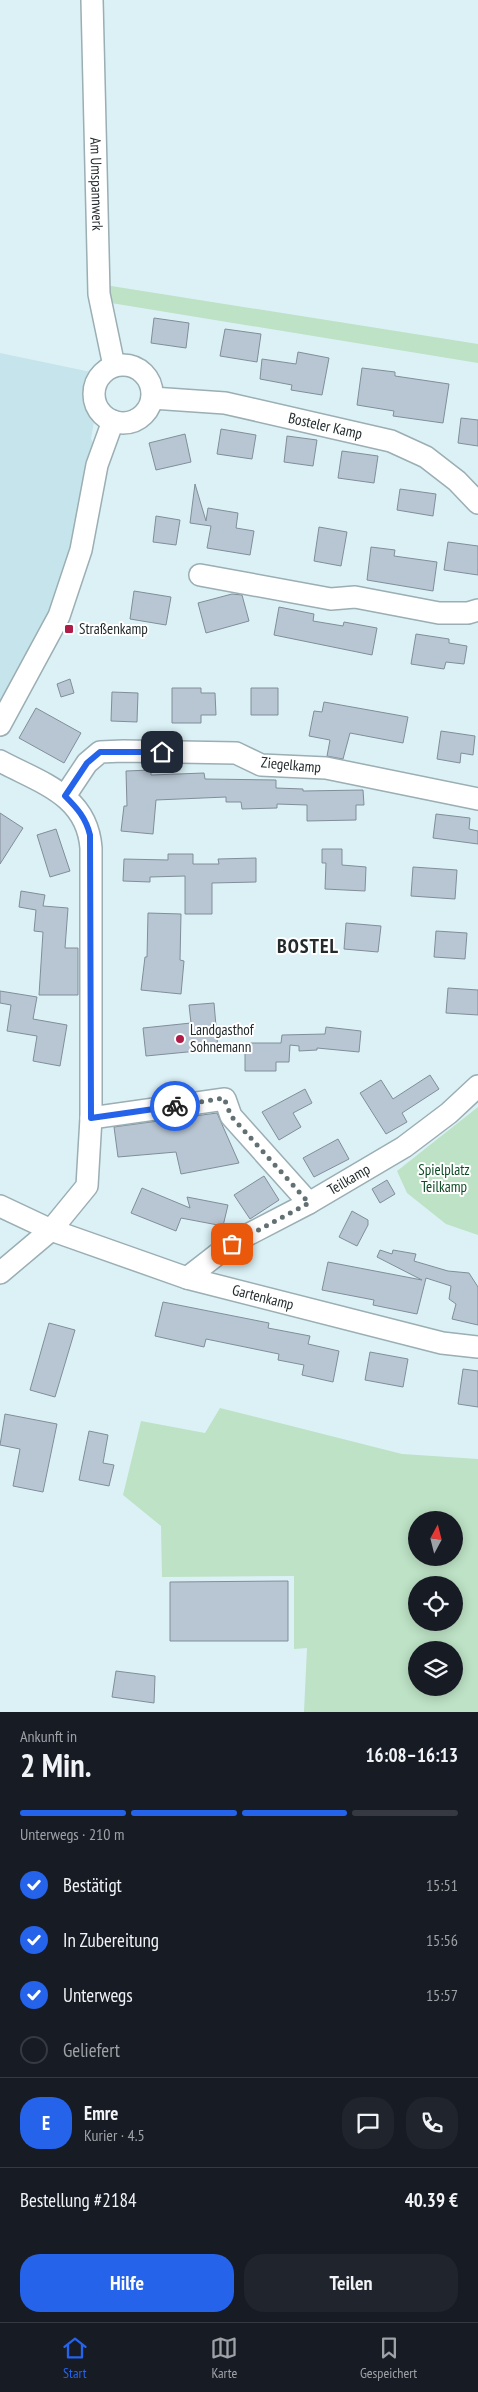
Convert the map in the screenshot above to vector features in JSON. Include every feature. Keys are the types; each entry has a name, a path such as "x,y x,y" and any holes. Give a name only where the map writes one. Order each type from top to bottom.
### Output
{"street":[{"name":"Am Umspannwerk","path":"92,0 99,294 114,366"},
{"path":"114,366 133,367 142,372 148,379 152,398 150,406 138,419 131,422 113,422 99,411 94,394 100,377 114,366"},
{"name":"Bosteler Kamp","path":"152,398 225,403 391,441 426,457 457,481 478,503"},
{"path":"0,725 59,616 81,550 97,465 113,422"},
{"path":"200,575 331,599 354,597 438,612 468,613 478,610"},
{"name":"Ziegelkamp","path":"65,796 87,763 100,752 123,751 236,753 260,765 326,768 478,800"},
{"path":"0,761 65,796 78,808 87,823 90,835 91,1118 87,1186 51,1230 0,1273"},
{"name":"Teilkamp","path":"187,1278 232,1244 309,1203 404,1147 449,1113 478,1086"},
{"path":"91,1118 224,1098 231,1116 309,1203"},
{"name":"Gartenkamp","path":"0,1206 51,1230 187,1278 442,1343 478,1347"}],"shaded area":[{"path":"0,353 91,372 83,391 85,406 94,421 91,439 94,444 77,529 60,588 40,634 0,704"}],"green space":[{"path":"105,285 478,344 478,363 105,302"},
{"name":"Spielplatz Teilkamp","path":"478,1107 478,1235 446,1224 407,1193 397,1171"},
{"path":"220,1408 402,1454 478,1459 478,1712 304,1712 307,1648 294,1649 294,1576 162,1577 161,1526 123,1495 141,1421 205,1433"}],"building":[{"path":"154,318 189,323 186,348 151,343"},
{"path":"225,329 261,334 257,362 220,356"},
{"path":"298,352 329,358 322,395 291,390 292,385 260,379 262,359 296,364"},
{"path":"362,368 395,372 395,376 449,384 443,423 393,416 394,411 357,405"},
{"path":"461,418 478,420 478,446 458,443"},
{"path":"221,429 256,435 252,459 217,454"},
{"path":"185,434 191,462 156,470 149,443"},
{"path":"287,436 317,440 313,466 284,462"},
{"path":"342,451 378,456 374,483 338,478"},
{"path":"195,484 206,521 208,508 238,513 236,528 254,531 250,555 207,548 211,526 190,523"},
{"path":"400,489 436,494 433,516 397,510"},
{"path":"156,516 180,520 176,545 153,542"},
{"path":"319,527 347,532 341,566 314,561"},
{"path":"448,542 478,546 478,575 444,570"},
{"path":"371,547 395,550 394,556 437,562 433,591 367,580"},
{"path":"134,591 171,597 166,625 130,619"},
{"path":"232,594 242,595 249,621 206,633 198,603"},
{"path":"279,607 314,614 313,621 343,626 344,622 377,628 372,655 274,635"},
{"path":"416,634 449,639 449,643 467,646 464,664 446,662 444,669 411,664"},
{"path":"70,679 74,693 61,697 57,684"},
{"path":"172,688 201,688 201,693 215,693 216,715 201,715 201,723 172,723"},
{"path":"251,688 278,688 278,715 251,715"},
{"path":"112,692 138,693 137,722 111,721"},
{"path":"324,702 408,717 403,743 350,733 343,759 327,756 330,740 309,736 314,711 322,712"},
{"path":"36,708 81,733 64,763 19,738"},
{"path":"441,731 475,736 473,755 461,753 460,763 437,759"},
{"path":"151,770 151,775 204,773 205,779 276,780 276,788 303,789 303,791 363,790 364,805 356,805 356,820 307,821 307,805 277,804 277,808 242,809 241,802 226,802 226,797 156,800 153,834 121,831 124,806 127,806 126,771"},
{"path":"0,813 23,828 0,864"},
{"path":"436,814 470,818 469,829 478,831 478,844 433,838"},
{"path":"56,829 70,871 50,877 37,835"},
{"path":"322,849 342,849 342,865 366,867 365,891 325,889 326,863 322,863"},
{"path":"168,854 193,854 193,864 219,864 218,859 256,858 256,882 212,883 212,914 185,914 185,876 150,877 150,882 123,881 124,859 168,860"},
{"path":"413,867 457,870 455,899 411,896"},
{"path":"21,891 45,895 43,906 68,908 65,948 78,948 78,995 39,995 43,932 34,931 36,910 19,907"},
{"path":"148,913 181,914 180,960 184,961 181,994 141,990 145,957 147,957"},
{"path":"346,923 381,926 378,952 344,949"},
{"path":"436,931 467,933 465,959 434,957"},
{"path":"448,988 478,990 478,1015 446,1013"},
{"path":"0,991 37,997 33,1019 67,1025 60,1066 33,1061 37,1036 7,1031 11,1005 0,1003"},
{"name":"Landgasthof Sohnemann","path":"214,1003 218,1049 146,1056 143,1028 191,1023 189,1005"},
{"path":"326,1027 361,1031 359,1052 317,1048 317,1050 299,1051 299,1046 290,1045 289,1062 276,1062 276,1071 245,1071 245,1043 281,1043 282,1035 325,1034"},
{"path":"430,1075 439,1089 402,1113 407,1122 386,1134 360,1093 381,1080 393,1099"},
{"path":"305,1089 312,1103 293,1113 301,1127 279,1140 262,1112"},
{"path":"217,1113 239,1163 181,1174 176,1152 118,1157 114,1127"},
{"path":"338,1139 349,1159 314,1177 303,1158"},
{"path":"264,1176 279,1200 250,1219 234,1195"},
{"path":"387,1180 395,1194 380,1203 372,1189"},
{"path":"142,1188 190,1208 187,1197 228,1205 223,1226 181,1218 176,1231 131,1213"},
{"path":"352,1211 368,1220 368,1225 357,1246 339,1237"},
{"path":"380,1250 392,1254 393,1250 416,1254 414,1261 448,1271 469,1273 478,1287 478,1325 452,1319 456,1304 449,1299 451,1286 426,1278 417,1314 373,1305 374,1300 322,1290 328,1262 422,1280 377,1257"},
{"path":"163,1302 269,1323 268,1328 310,1336 308,1344 339,1351 333,1382 302,1375 304,1365 278,1360 279,1354 206,1339 204,1347 155,1336"},
{"path":"49,1323 75,1330 55,1397 30,1390"},
{"path":"370,1352 408,1359 403,1387 365,1380"},
{"path":"463,1369 478,1371 478,1407 458,1404"},
{"path":"5,1414 57,1424 43,1492 13,1486 20,1449 0,1445"},
{"path":"89,1431 108,1435 103,1463 114,1465 109,1486 79,1480"},
{"path":"288,1581 288,1641 170,1641 170,1582"},
{"path":"116,1671 155,1676 154,1703 112,1697"}],"way so far":[{"path":"175,1106 224,1098 231,1116 309,1203 232,1244"}],"place":[{"name":"Straßenkamp","path":"69,629"},
{"name":"Landgasthof Sohnemann","path":"180,1039"}],"district":[{"name":"BOSTEL","path":"308,946"}],"route":[{"path":"162,752 100,752 87,763 65,796 78,808 87,823 90,835 91,1118 175,1106"}]}
